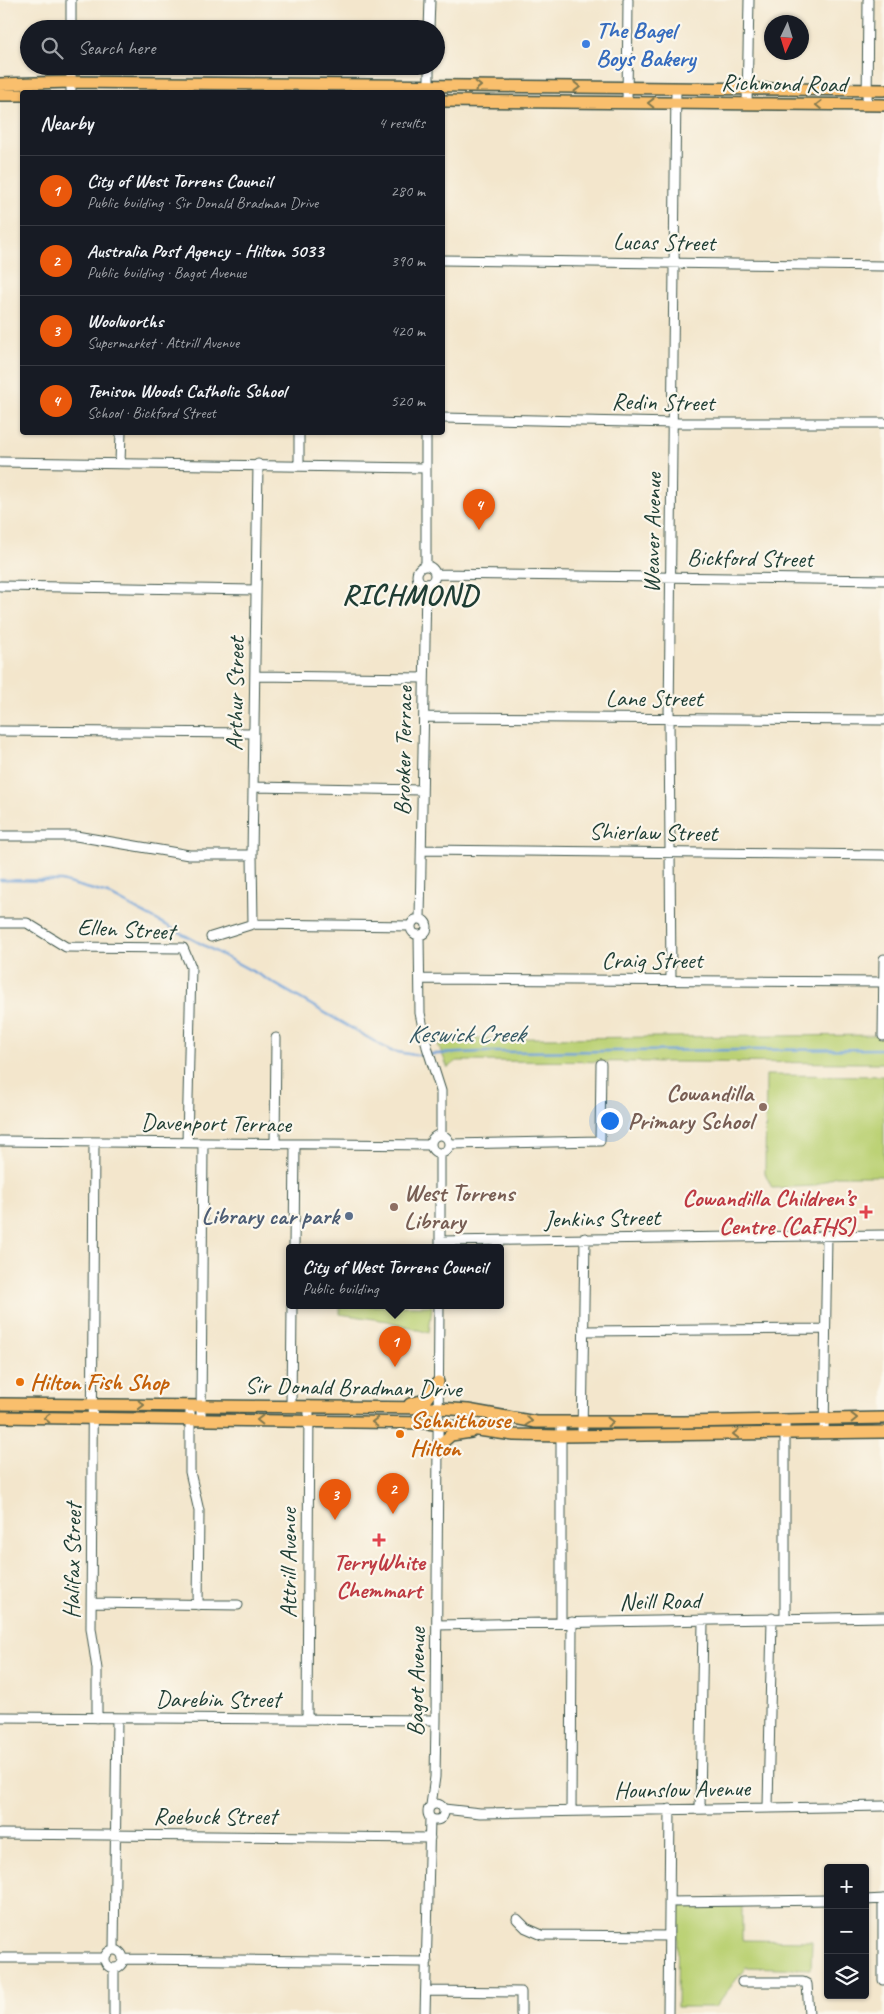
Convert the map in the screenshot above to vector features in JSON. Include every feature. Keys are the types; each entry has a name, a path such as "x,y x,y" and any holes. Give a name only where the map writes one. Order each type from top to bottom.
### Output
{"main road":[{"name":"Richmond Road","path":"0,84 124,88 429,89 627,87 884,90"},
{"path":"0,95 20,95"},
{"name":"Richmond Road","path":"445,101 884,106"},
{"path":"394,1408 425,1400 438,1382"},
{"name":"Sir Donald Bradman Drive","path":"0,1404 438,1408 468,1410 515,1420 561,1422 884,1418"},
{"name":"Sir Donald Bradman Drive","path":"0,1417 437,1424 482,1432 561,1436 884,1432"},
{"path":"437,1447 451,1435 482,1432"}],"street":[{"path":"71,0 71,20"},
{"path":"429,20 430,0"},
{"path":"627,102 628,0"},
{"path":"747,104 748,0"},
{"path":"867,105 868,0"},
{"path":"429,75 429,89"},
{"name":"Weaver Avenue","path":"671,980 669,718 674,422 676,88"},
{"name":"Lucas Street","path":"445,260 884,266"},
{"name":"Redin Street","path":"445,418 884,423"},
{"path":"120,463 121,435"},
{"path":"299,465 300,435"},
{"path":"426,435 426,566"},
{"path":"0,462 258,464 425,468"},
{"name":"Arthur Street","path":"252,924 258,464"},
{"path":"426,566 434,570 435,574 431,582 426,584 419,580 417,574 418,570 426,566"},
{"name":"Bickford Street","path":"435,574 884,580"},
{"name":"Brooker Terrace","path":"420,919 426,584"},
{"path":"0,586 256,590"},
{"path":"256,676 424,678"},
{"name":"Lane Street","path":"424,716 884,720"},
{"path":"0,731 254,733"},
{"path":"254,787 422,790"},
{"path":"0,836 76,836 189,854 252,855"},
{"name":"Shierlaw Street","path":"422,850 670,851 884,855"},
{"path":"211,937 252,924 411,926 420,919 428,926 426,932 419,935"},
{"name":"Ellen Street","path":"0,923 27,923 66,947 182,948 191,967 187,1143"},
{"path":"411,926 412,930 419,935"},
{"path":"419,935 420,1014 427,1047 441,1091 441,1134"},
{"path":"882,1036 884,959"},
{"name":"Craig Street","path":"420,979 884,982"},
{"path":"275,1144 276,1038"},
{"path":"450,1144 600,1141 601,1064"},
{"path":"441,1134 448,1139 450,1144 447,1151 440,1153 434,1151 431,1145 434,1137 441,1134"},
{"name":"Davenport Terrace","path":"0,1141 431,1145"},
{"name":"Halifax Street","path":"94,1142 92,1603 93,1651 97,1669 97,1718"},
{"path":"198,1605 199,1511 190,1472 196,1419 203,1143"},
{"path":"294,1244 295,1144"},
{"path":"440,1153 440,1244"},
{"path":"824,1433 826,1234"},
{"name":"Jenkins Street","path":"461,1244 585,1238 826,1234 884,1235"},
{"path":"582,1436 585,1238"},
{"path":"291,1406 292,1309"},
{"path":"438,1408 439,1309"},
{"path":"585,1331 825,1328"},
{"name":"Attrill Avenue","path":"307,1719 309,1406"},
{"name":"Bagot Avenue","path":"425,2014 430,1834 437,1812 435,1777 438,1408"},
{"path":"785,1420 785,1618"},
{"path":"561,1422 561,1622"},
{"path":"92,1603 238,1605"},
{"name":"Neill Road","path":"437,1625 884,1616"},
{"path":"768,1807 772,1618"},
{"path":"700,1808 703,1621"},
{"path":"571,1811 572,1622"},
{"name":"Darebin Street","path":"0,1717 436,1720"},
{"path":"114,1950 117,1718"},
{"name":"Hounslow Avenue","path":"437,1812 480,1813 884,1806"},
{"path":"668,2014 670,1809"},
{"name":"Roebuck Street","path":"0,1834 116,1836 430,1834"},
{"path":"869,1900 884,1899 883,1980"},
{"path":"669,1902 824,1900"},
{"path":"517,1919 526,1928 542,1935 669,1936"},
{"path":"105,1958 109,1952 114,1950"},
{"path":"114,1950 122,1954 123,1959 119,1966 114,1968"},
{"path":"0,1958 105,1958"},
{"path":"105,1958 106,1963 114,1968"},
{"path":"123,1959 427,1962"},
{"path":"114,1968 114,2014"},
{"path":"742,1982 803,1982 807,1984 809,2014"},
{"path":"426,1992 521,1992 521,2014"}],"green space":[{"path":"884,1035 884,1063 457,1061 448,1068 436,1039"},
{"path":"766,1075 884,1076 884,1176 835,1176 814,1186 772,1188 765,1173"},
{"path":"340,1309 432,1309 429,1333 388,1321 340,1314"},
{"path":"742,1905 742,1940 812,1941 811,1969 746,1967 715,2007 677,2007 678,1906"}],"waterway":[{"name":"Keswick Creek","path":"0,880 61,881 108,894 263,977 391,1051 415,1055 481,1052 884,1049"}],"place":[{"name":"The Bagel Boys Bakery","path":"586,44"},
{"name":"Tenison Woods Catholic School","path":"479,530"},
{"name":"Cowandilla Primary School","path":"763,1107"},
{"name":"West Torrens Library","path":"394,1207"},
{"name":"Cowandilla Children’s Centre (CaFHS)","path":"866,1212"},
{"name":"Library car park","path":"349,1216"},
{"name":"City of West Torrens Council","path":"395,1367"},
{"name":"Hilton Fish Shop","path":"20,1382"},
{"name":"Schnithouse Hilton","path":"400,1434"},
{"name":"Australia Post Agency - Hilton 5033","path":"393,1514"},
{"name":"Woolworths","path":"335,1520"},
{"name":"TerryWhite Chemmart","path":"379,1540"}],"district":[{"name":"RICHMOND","path":"410,594"}]}
